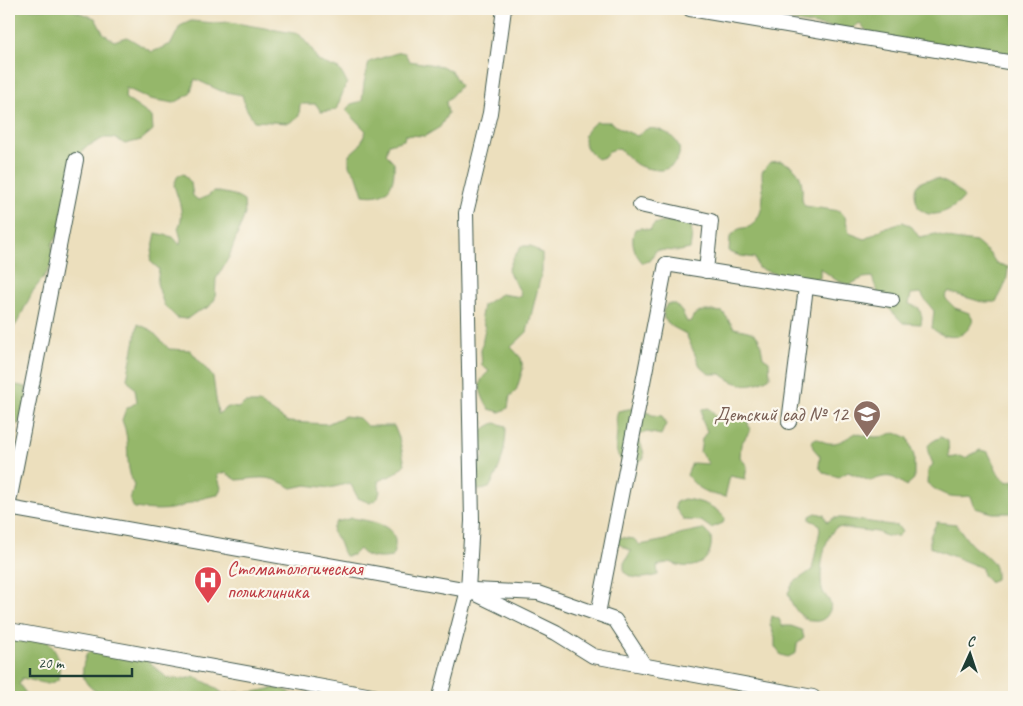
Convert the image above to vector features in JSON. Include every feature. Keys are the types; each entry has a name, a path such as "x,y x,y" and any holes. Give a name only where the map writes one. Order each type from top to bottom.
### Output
{"lane":[{"path":"440,697 468,590 472,521 466,212 490,113 504,9"},
{"path":"690,9 1014,63"},
{"path":"9,502 76,160"},
{"path":"640,205 710,221 706,270"},
{"path":"598,614 666,264 892,300"},
{"path":"789,422 806,287"},
{"path":"9,508 468,590 538,593 615,620 645,666"},
{"path":"468,590 556,633 593,656 813,697"},
{"path":"9,630 378,697"}],"green space":[{"path":"9,9 69,9 95,18 103,33 114,41 127,37 152,52 171,44 180,26 191,21 230,22 299,34 311,48 318,61 339,69 347,82 336,110 321,112 316,104 300,104 299,116 289,123 254,121 246,108 242,95 221,91 195,79 190,94 174,103 150,99 126,88 125,98 152,117 153,130 141,140 125,144 114,138 104,138 84,148 76,160 69,218 52,244 53,261 47,273 33,291 17,323 9,334"},
{"path":"743,9 1014,9 1014,63 994,60 976,49 956,53 874,40 860,23 849,30 790,21"},
{"path":"400,52 405,53 409,61 442,66 452,72 460,86 446,102 448,113 440,127 425,136 405,135 404,140 389,144 386,154 394,162 394,170 389,189 379,195 363,195 357,176 349,166 349,155 360,145 366,131 346,110 351,104 362,101 369,62"},
{"path":"596,122 610,122 637,136 651,128 661,130 677,143 679,156 674,164 662,170 638,165 618,148 609,151 605,157 597,159 588,150 584,140 586,131"},
{"path":"781,161 793,167 800,177 805,206 840,211 845,217 849,233 865,239 886,227 903,222 912,227 919,237 936,234 953,239 976,242 990,254 996,263 1008,267 1005,285 996,302 982,302 948,292 945,298 955,308 969,313 973,320 966,332 961,335 943,335 932,328 934,311 921,293 911,294 909,304 919,308 922,317 921,324 903,323 880,299 872,277 863,278 849,285 836,280 820,268 820,278 813,280 797,279 758,268 755,258 729,252 730,237 741,228 751,226 760,212 763,199 762,172 770,162"},
{"path":"184,174 191,183 193,196 198,200 214,191 234,195 244,201 245,214 229,257 216,279 215,299 209,307 187,319 177,318 164,305 157,283 159,269 150,261 156,233 173,237 180,245 181,239 178,228 181,212 174,185 178,175"},
{"path":"937,179 952,186 964,197 949,210 928,214 919,209 915,196 916,187 923,181"},
{"path":"675,220 691,225 690,249 680,251 656,250 651,260 643,263 637,256 634,247 635,229 650,230 654,224"},
{"path":"522,246 531,246 542,254 542,271 527,332 511,347 521,358 523,369 516,391 510,396 508,408 500,412 489,409 481,392 481,381 489,371 482,366 481,351 485,328 481,317 483,305 501,294 521,297 520,291 508,271 513,258"},
{"path":"667,304 675,304 687,322 692,321 693,316 700,312 723,312 734,328 756,335 763,357 769,361 770,377 757,383 739,384 721,374 709,374 700,366 686,334 673,327 664,319 663,311"},
{"path":"138,324 151,330 169,349 190,350 213,377 218,414 228,407 238,408 245,403 260,403 288,422 327,424 345,416 359,418 367,426 394,426 405,464 395,474 378,481 380,491 378,498 370,503 358,498 350,483 330,488 306,485 292,488 265,478 237,480 226,473 217,474 221,488 218,495 173,509 153,510 134,508 130,500 134,485 129,468 127,437 122,420 126,409 137,402 135,389 127,379"},
{"path":"16,385 26,387 26,406 23,417 9,429 9,390"},
{"path":"639,407 652,415 662,416 666,424 661,435 647,432 638,435 644,458 635,465 628,467 616,450 617,416 618,411"},
{"path":"709,408 719,421 740,414 747,419 750,431 741,444 740,457 747,466 745,479 730,476 725,497 703,490 687,475 692,463 709,464 700,452 702,439 707,431 702,420 702,409"},
{"path":"495,423 506,426 504,450 500,466 489,488 480,490 471,485 471,473 478,468 484,455 479,444 479,436 481,432"},
{"path":"856,433 881,437 894,433 908,438 914,456 914,479 906,486 896,479 889,477 870,481 848,472 839,477 824,473 819,467 820,456 813,448 812,441 816,438 827,443 836,443"},
{"path":"941,437 948,441 949,458 960,456 965,458 980,450 988,452 1000,477 1008,482 1014,480 1014,513 993,513 975,508 971,496 958,497 947,495 927,483 928,471 933,464 928,448 931,443"},
{"path":"684,499 701,502 711,507 725,518 723,523 711,528 701,521 684,520 675,508 676,502"},
{"path":"816,513 824,515 827,522 834,518 842,518 898,526 902,532 898,536 886,536 877,532 837,527 832,532 825,547 821,574 822,589 831,607 823,620 812,621 798,612 792,604 788,593 793,583 812,570 820,530 819,524 810,520 810,516"},
{"path":"352,518 370,521 386,527 395,538 392,557 379,558 370,556 359,549 353,555 345,556 332,530 336,522"},
{"path":"937,522 956,524 971,545 993,563 996,579 989,582 983,575 982,568 930,547 930,536"},
{"path":"703,529 711,537 711,546 709,553 700,563 686,566 670,562 657,566 658,575 645,578 632,577 624,572 624,563 631,551 617,543 619,537 634,539 640,545 666,540 679,534"},
{"path":"772,616 779,619 782,626 791,626 802,630 804,638 797,644 796,653 788,657 781,655 775,647 775,637 770,625"},
{"path":"21,637 48,641 59,659 58,680 48,684 22,678 19,684 25,692 24,697 9,697 9,643"},
{"path":"96,650 145,658 167,678 183,679 195,677 224,694 279,688 297,697 105,697 87,684 83,674 87,653"}],"place":[{"name":"Детский сад № 12","path":"867,438"},
{"name":"Стоматологическая поликлиника","path":"208,604"}]}
